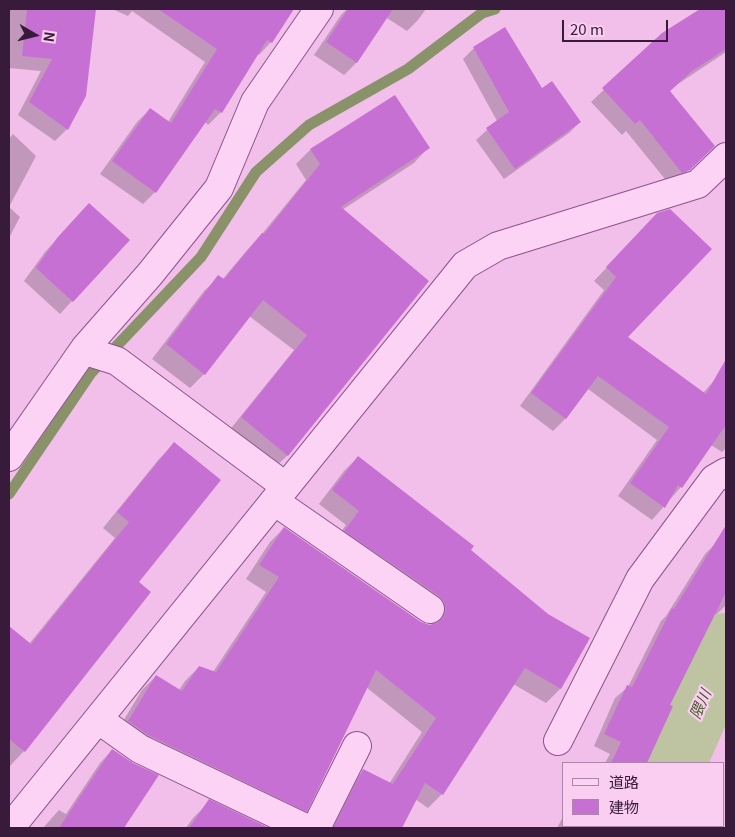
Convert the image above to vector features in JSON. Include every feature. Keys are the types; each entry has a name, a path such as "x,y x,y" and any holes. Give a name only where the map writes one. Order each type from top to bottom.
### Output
{"street":[{"path":"9,457 99,354 150,274 220,188 255,102 319,9"},
{"path":"10,828 465,265 498,246 698,184 726,157"},
{"path":"99,354 430,609"},
{"path":"558,741 640,579 714,479 726,472"},
{"path":"99,720 140,749 305,828"},
{"path":"316,828 357,746"}],"building":[{"path":"27,9 96,9 86,96 68,130 29,102 52,59 22,56"},
{"path":"158,9 294,9 272,43 267,40 222,113 215,109 156,193 112,161 150,108 171,123 217,49"},
{"path":"348,9 393,9 357,63 326,42"},
{"path":"700,9 726,9 726,49 692,71 670,91 715,146 690,170 682,173 640,120 635,124 602,88 662,33"},
{"path":"505,27 542,88 552,81 581,122 515,169 486,128 509,112 473,47"},
{"path":"395,95 430,148 341,207 429,281 288,456 241,417 307,335 263,300 205,375 166,344 218,275 224,279 262,233 264,234 320,164 310,149"},
{"path":"89,203 130,240 73,302 36,268 57,238"},
{"path":"670,209 712,249 628,337 706,394 726,359 726,425 682,488 678,485 665,508 630,483 669,427 598,376 566,419 531,393 616,277 606,267 657,213"},
{"path":"174,442 221,480 139,582 151,592 25,752 9,739 9,626 31,644 129,522 117,512"},
{"path":"358,456 474,546 471,550 548,614 590,638 561,689 525,668 443,795 425,783 402,828 333,828 363,769 393,784 436,718 376,670 307,812 148,735 128,721 156,675 182,691 199,666 216,672 279,577 259,565 284,527 421,622 429,625 437,623 443,618 446,610 444,602 439,596 344,531 359,511 332,490"},
{"path":"726,525 726,592 670,705 673,706 647,762 611,762 621,742 604,734 627,685 632,687 672,608 674,609"},
{"path":"112,749 133,763 159,775 124,828 59,828"},
{"path":"209,799 269,828 189,828"}],"waterway":[{"path":"9,494 91,373 201,257 256,172 309,125 408,69 482,13 495,9"},
{"name":"隈川","path":"674,762 726,645"}]}
